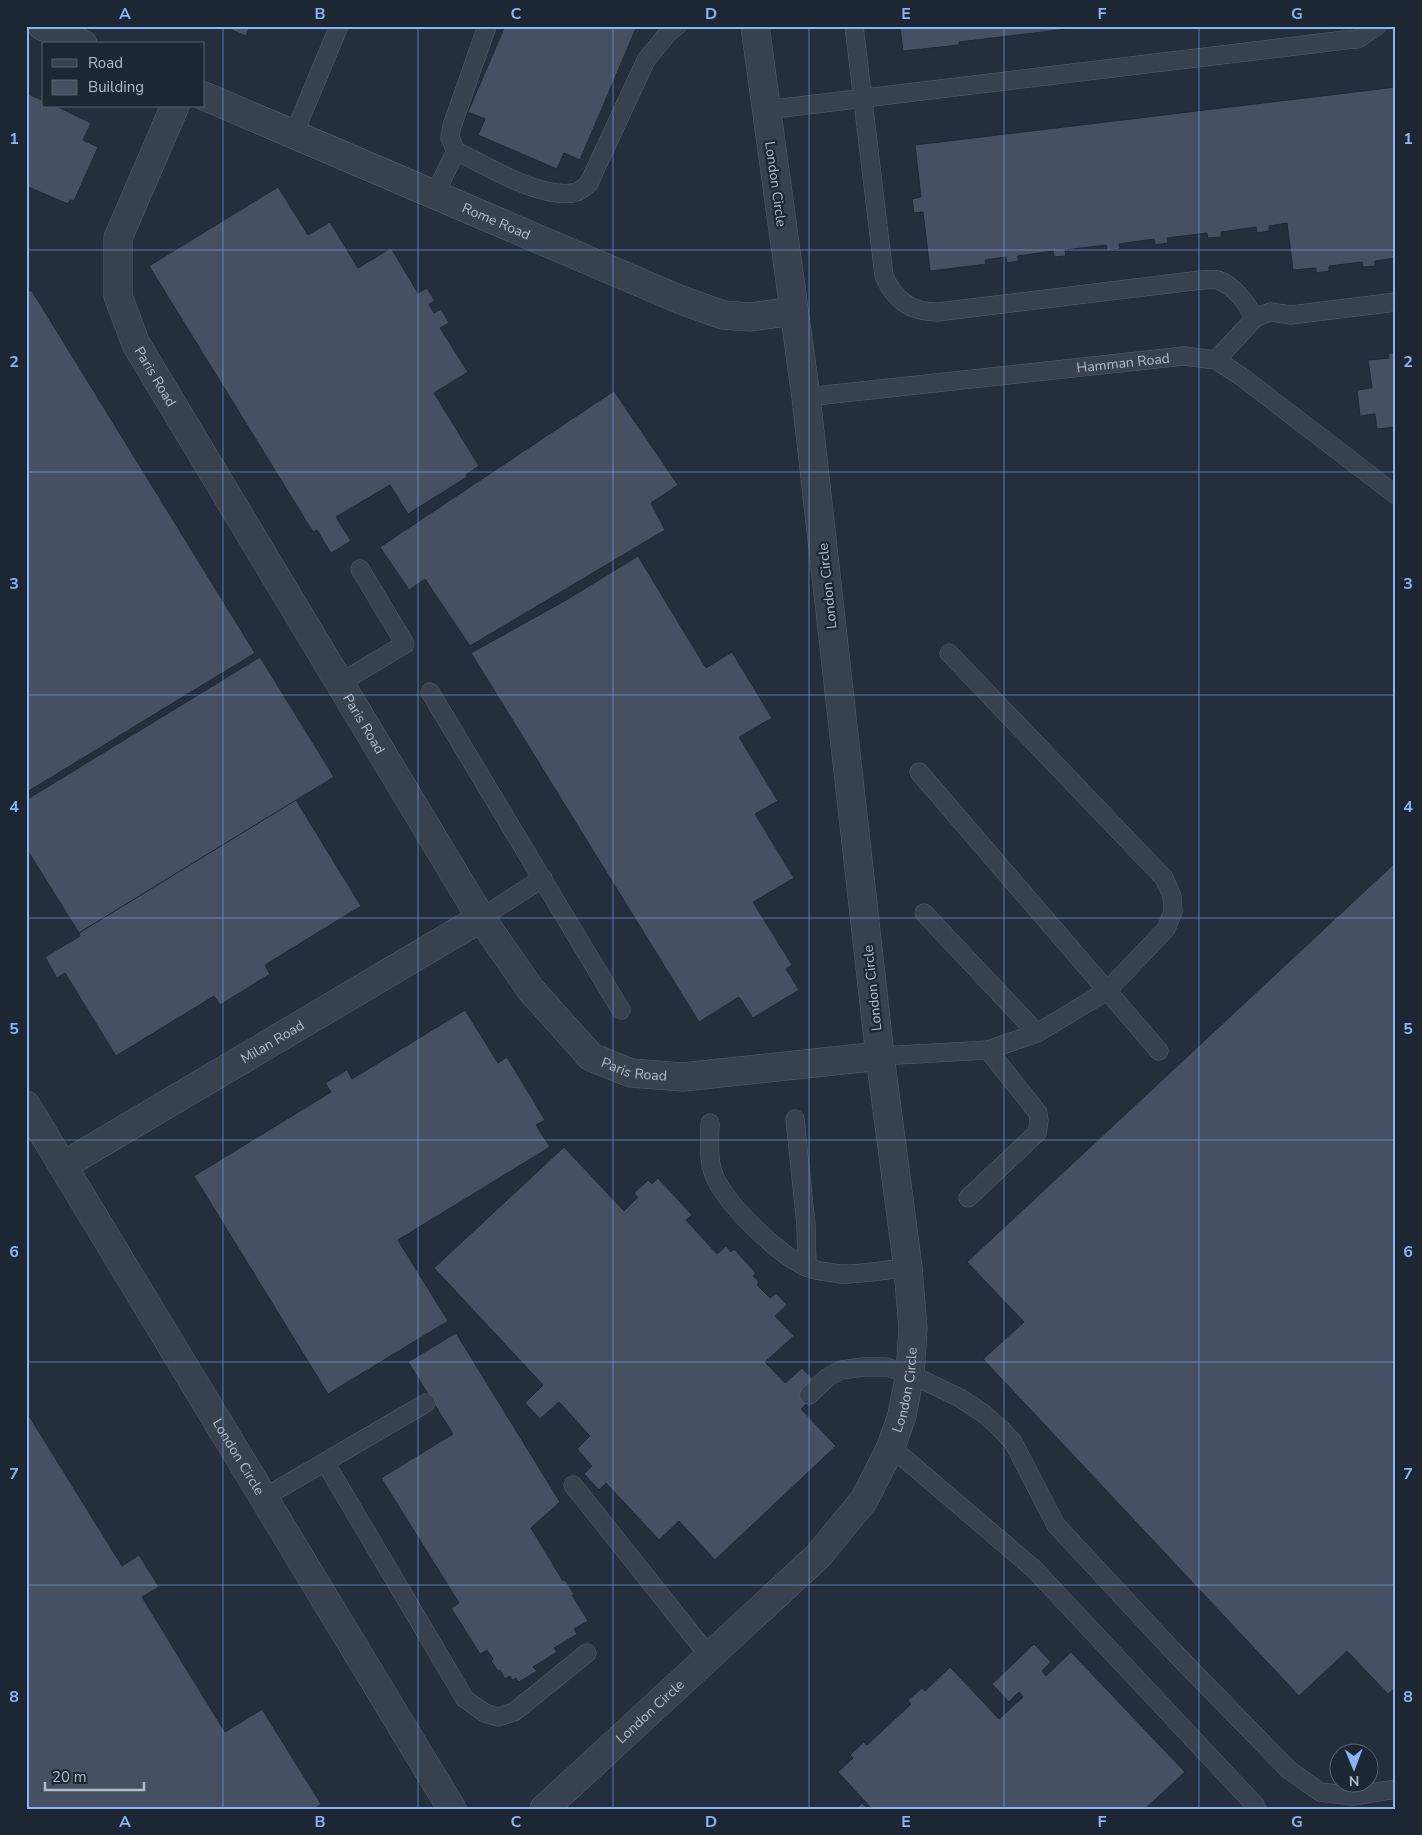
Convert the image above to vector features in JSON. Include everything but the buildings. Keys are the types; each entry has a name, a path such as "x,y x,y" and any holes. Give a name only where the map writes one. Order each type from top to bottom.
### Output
{"street":[{"path":"42,26 78,42"},
{"name":"London Circle","path":"544,1809 818,1556 864,1500 891,1447 902,1415 910,1374 913,1330 908,1268 880,1056 806,396 755,26"},
{"name":"Rome Road","path":"205,96 681,300 722,315 750,317 794,311"},
{"name":"Paris Road","path":"174,108 118,238 118,296 136,344 481,918 531,990 591,1057 631,1073 683,1077 880,1056"},
{"name":"Milan Road","path":"64,1165 481,918"},
{"name":"London Circle","path":"26,1105 452,1809"}],"lane":[{"path":"294,134 339,26"},
{"path":"487,26 452,126 450,138 456,151 528,186 557,193 574,193 589,184 646,60 669,32 677,26"},
{"path":"854,26 884,276 893,294 900,301 912,308 925,312 938,312 1202,280 1217,280 1229,287 1244,301 1255,318"},
{"path":"766,110 1358,39 1377,26"},
{"path":"435,194 456,151"},
{"path":"1216,360 1255,318 1270,312 1291,315 1396,302"},
{"name":"Hamman Road","path":"806,396 1184,356 1216,360 1242,377 1396,495"},
{"path":"340,683 405,644 360,569"},
{"path":"880,1056 988,1050 1037,1033 1106,991 1166,929 1173,912 1172,896 1164,878 949,652"},
{"path":"430,692 621,1010"},
{"path":"919,772 1159,1051"},
{"path":"481,918 543,878"},
{"path":"924,912 1037,1033"},
{"path":"968,1198 1037,1134 1039,1121 1038,1113 988,1050"},
{"path":"796,1119 806,1225 807,1267"},
{"path":"710,1123 711,1168 723,1190 754,1229 788,1255 807,1267 841,1274 908,1268"},
{"path":"808,1395 828,1377 841,1370 863,1366 886,1367 910,1374 960,1398 983,1413 1013,1442 1056,1525 1174,1652 1289,1770 1320,1792 1353,1796 1396,1789"},
{"path":"264,1498 426,1403"},
{"path":"891,1447 1034,1570 1249,1798 1257,1809"},
{"path":"325,1462 465,1699 485,1713 498,1717 514,1712 587,1653"},
{"path":"573,1485 709,1656"}]}
